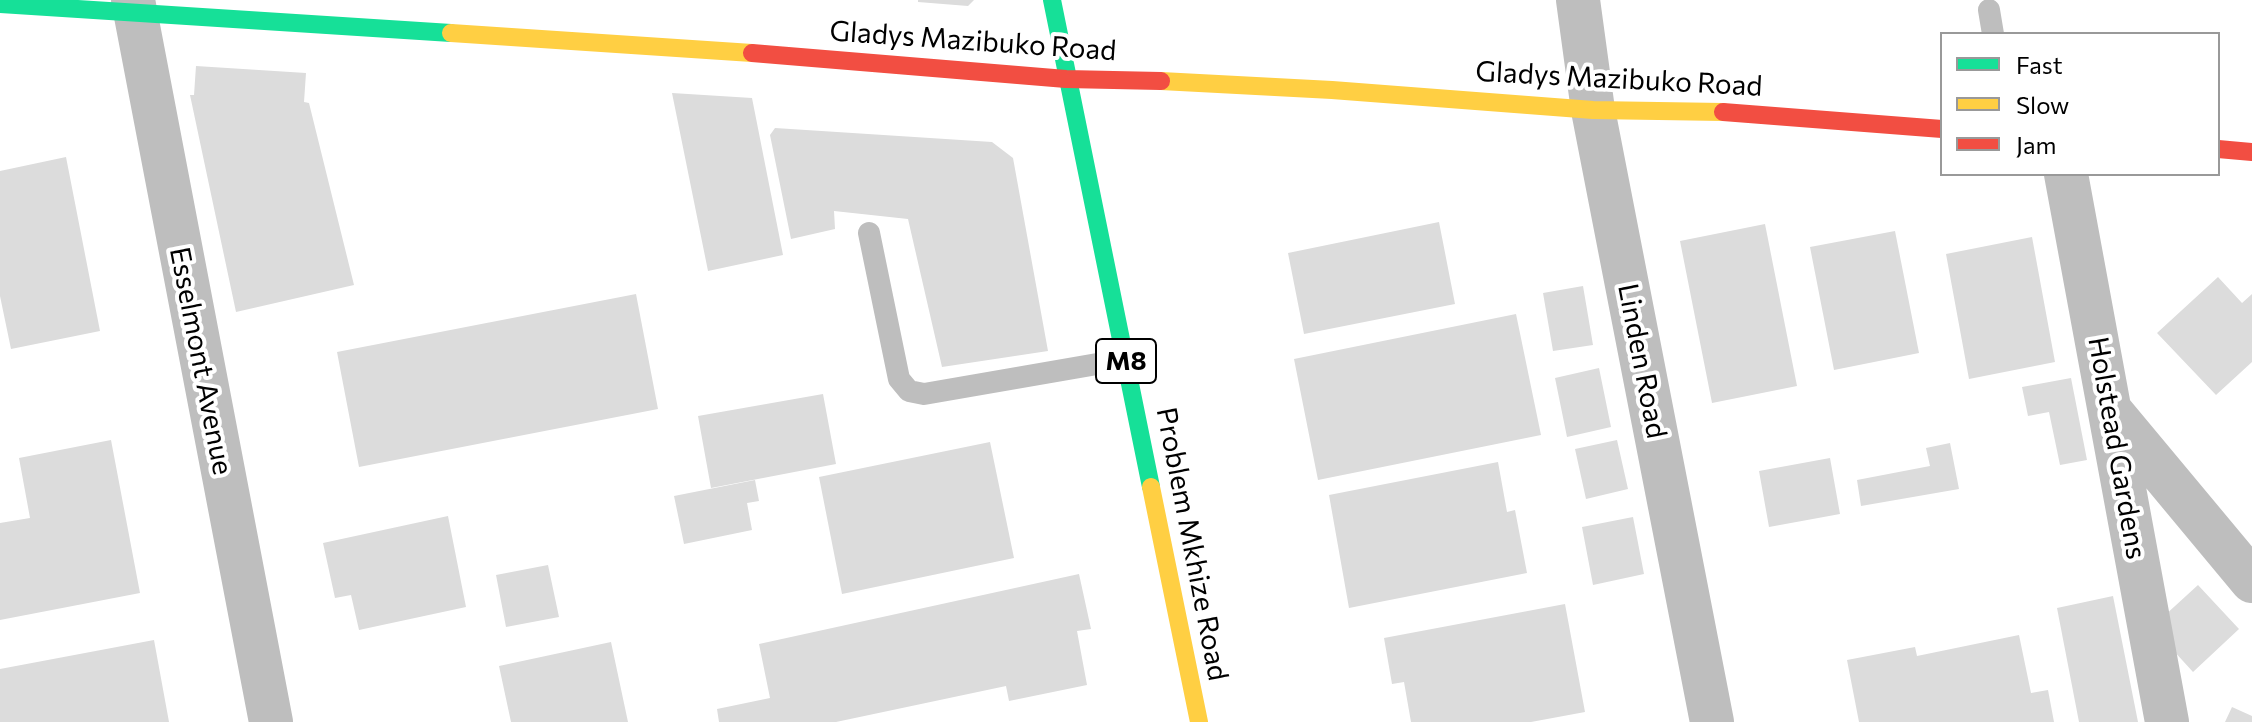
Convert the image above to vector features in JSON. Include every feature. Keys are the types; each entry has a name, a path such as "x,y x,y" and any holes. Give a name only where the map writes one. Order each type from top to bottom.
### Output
{"street":[{"name":"Problem Mkhize Road","path":"1052,0 1199,722"},
{"name":"Linden Road","path":"1578,0 1593,110 1712,722"},
{"name":"Gladys Mazibuko Road","path":"0,4 134,7 801,56 1066,79 1332,90 1593,110 1739,112 1940,129"},
{"name":"Esselmont Avenue","path":"134,7 271,722"},
{"path":"2220,149 2252,152"},
{"name":"Holstead Gardens","path":"2066,176 2167,722"},
{"path":"2111,411 2252,581"}],"lane":[{"path":"1989,10 1993,32"},
{"path":"869,233 899,379 909,391 924,394 1126,359"}],"building":[{"path":"918,0 974,0 968,6"},
{"path":"196,66 306,73 304,102 309,103 354,285 236,312 190,95 194,95"},
{"path":"672,93 752,98 783,255 708,271"},
{"path":"775,128 992,142 1013,158 1048,351 942,367 908,219 834,211 835,229 791,239 770,135"},
{"path":"66,157 100,331 11,349 0,296 0,171"},
{"path":"1439,222 1455,304 1304,334 1288,253"},
{"path":"1765,224 1797,386 1712,403 1680,241"},
{"path":"1895,231 1919,353 1834,370 1810,247"},
{"path":"2032,237 2055,362 1969,379 1946,254"},
{"path":"2218,277 2242,303 2252,294 2252,362 2216,395 2157,333"},
{"path":"1583,286 1593,345 1553,351 1543,293"},
{"path":"636,294 658,409 359,467 337,352"},
{"path":"1516,314 1541,435 1318,480 1294,359"},
{"path":"1599,368 1611,427 1567,437 1555,378"},
{"path":"2071,378 2087,460 2060,465 2049,412 2028,416 2022,387"},
{"path":"823,394 836,464 711,488 698,416"},
{"path":"111,440 140,593 0,620 0,523 30,518 19,458"},
{"path":"1617,440 1628,489 1586,499 1575,449"},
{"path":"990,442 1014,558 842,594 819,477"},
{"path":"1950,443 1959,489 1861,506 1857,480 1930,466 1926,448"},
{"path":"1830,458 1840,514 1769,527 1759,471"},
{"path":"1498,462 1507,512 1515,510 1527,573 1349,608 1329,495"},
{"path":"755,480 759,501 747,503 752,530 684,544 674,496"},
{"path":"448,516 466,607 359,630 351,595 335,598 323,543"},
{"path":"1633,517 1644,574 1593,585 1582,527"},
{"path":"548,565 559,617 506,627 496,575"},
{"path":"1079,574 1091,629 1077,631 1087,685 1009,701 1006,686 836,722 719,722 717,709 770,698 759,644"},
{"path":"2198,585 2239,629 2193,672 2152,627"},
{"path":"2113,596 2138,722 2079,722 2057,608"},
{"path":"1565,604 1585,712 1531,722 1411,722 1404,682 1392,684 1384,638"},
{"path":"2019,635 2031,693 2048,690 2054,722 1859,722 1847,660 1915,647 1917,656"},
{"path":"154,640 169,722 0,722 0,669"},
{"path":"611,642 628,722 511,722 499,666"},
{"path":"2232,707 2252,716 2252,722 2225,722"}],"traffic: fast":[{"path":"1052,0 1151,487"},
{"path":"0,4 451,33"}],"traffic: slow":[{"path":"451,33 752,53"},
{"path":"1161,81 1332,90 1593,110 1723,112"},
{"path":"1151,487 1199,722"}],"traffic: jam":[{"path":"752,53 1066,79 1161,81"},
{"path":"1723,112 1940,129"},
{"path":"2220,149 2252,152"}]}
